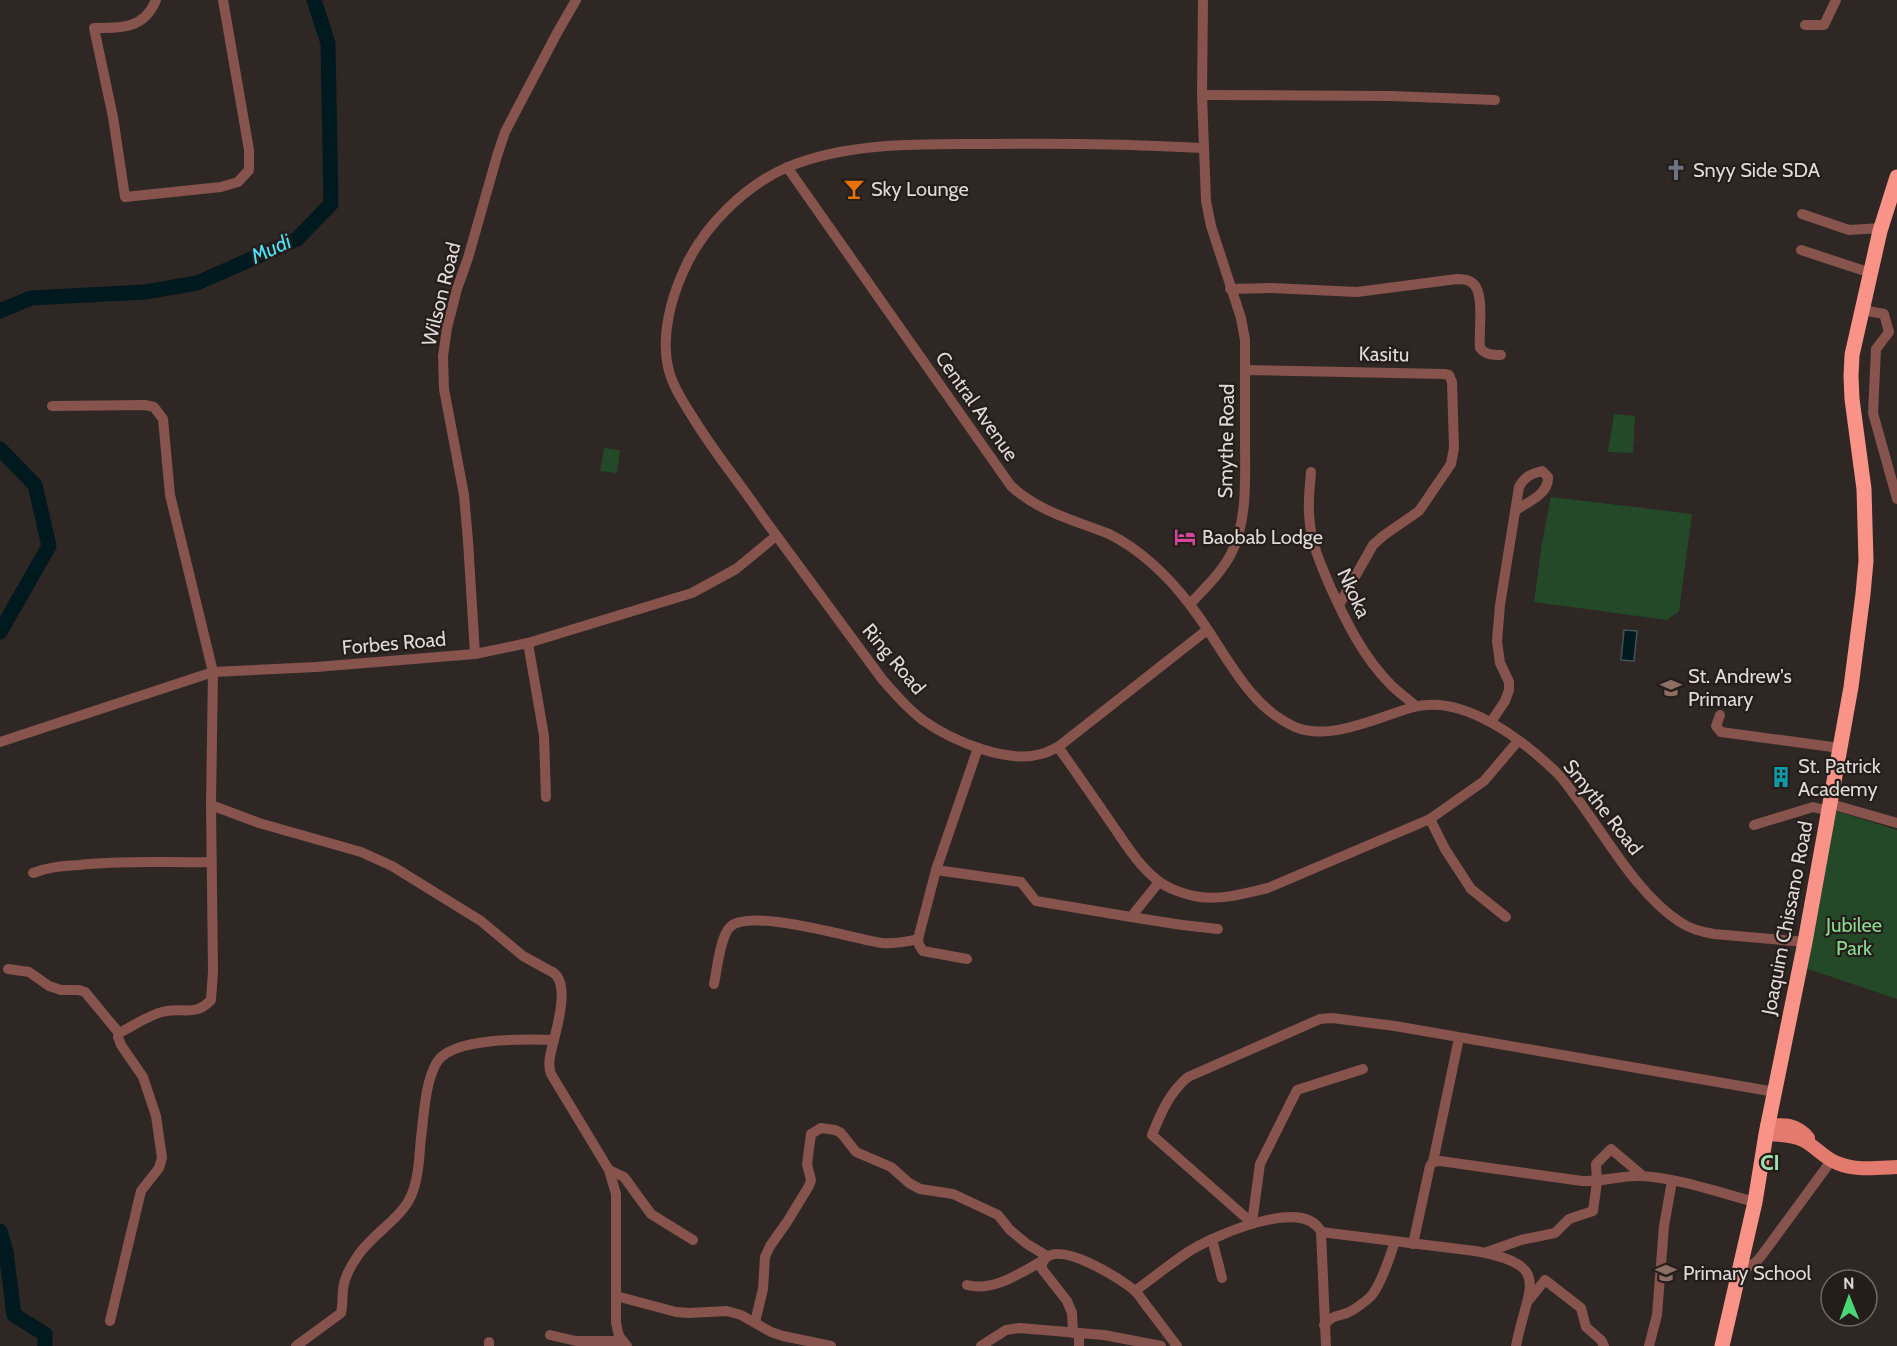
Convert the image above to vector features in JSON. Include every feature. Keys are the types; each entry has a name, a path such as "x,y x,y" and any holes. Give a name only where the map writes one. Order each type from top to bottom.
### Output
{"highway":[{"name":"Joaquim Chissano Road","path":"1722,1346 1755,1202 1851,687 1866,561 1864,489 1852,399 1852,355 1881,228 1897,177"}],"main road":[{"path":"1767,1130 1782,1124 1793,1126 1804,1132 1826,1157 1852,1167 1897,1167"}],"street":[{"path":"156,0 149,15 131,26 94,28 125,197 221,187 238,182 249,171 249,150 223,0"},
{"name":"Wilson Road","path":"475,654 464,495 444,389 442,356 457,289 506,132 556,33 576,0"},
{"name":"Smythe Road","path":"1203,0 1203,148 1206,201 1211,226 1241,318 1245,340 1243,511 1231,554 1223,567 1190,604 1250,691 1274,715 1295,727 1311,730 1350,727 1416,706 1454,706 1491,722 1558,774 1644,890 1664,910 1682,923 1699,931 1714,934 1805,942"},
{"path":"1805,25 1824,25 1836,0"},
{"path":"1203,95 1391,96 1495,100"},
{"name":"Ring Road","path":"1203,148 1122,144 960,144 868,148 811,158 760,181 717,219 689,257 676,287 665,349 668,368 676,390 710,445 776,536 900,700 924,721 949,736 1008,755 1042,754 1058,747 1207,630"},
{"name":"Central Avenue","path":"787,167 1011,486 1041,508 1108,534 1134,548 1190,604"},
{"path":"1802,214 1849,230 1881,228"},
{"path":"1801,250 1871,273"},
{"path":"1230,289 1357,292 1457,279 1470,280 1478,289 1480,348 1490,355 1500,355"},
{"path":"1863,310 1884,314 1889,332 1876,349 1873,413 1897,499"},
{"name":"Kasitu","path":"1245,370 1444,374 1449,375 1452,382 1454,448 1451,464 1425,504 1373,545 1339,605"},
{"path":"52,406 145,405 154,407 163,419 170,495 213,672 211,1000 203,1008 188,1012 163,1011 119,1033"},
{"name":"Nkoka","path":"1311,472 1308,508 1312,537 1339,605 1356,639 1374,666 1391,685 1416,706"},
{"path":"1491,722 1505,701 1509,690 1509,682 1500,663 1497,641 1500,605 1516,510"},
{"name":"Forbes Road","path":"0,742 213,672 316,667 475,654 528,643 692,593 736,569 776,536"},
{"path":"528,643 544,736 546,797"},
{"path":"1720,715 1716,726 1721,732 1840,748"},
{"path":"1058,747 1134,856 1159,882 1197,897 1215,898 1241,894 1277,884 1430,819 1484,781 1518,741"},
{"path":"967,959 923,951 918,939 936,870 978,747"},
{"path":"211,805 259,823 361,852 392,866 481,921 513,949 559,977 561,984 560,1013 549,1068 609,1170 616,1194 616,1323 619,1336 625,1343"},
{"path":"1754,825 1813,807 1830,807 1897,823"},
{"path":"1430,819 1445,849 1471,889 1506,916"},
{"path":"33,873 45,868 107,862 211,862"},
{"path":"936,870 1021,882 1036,901 1218,929"},
{"path":"1131,917 1159,882"},
{"path":"714,984 724,937 730,927 739,922 786,923 882,943 900,943 918,939"},
{"path":"8,969 29,972 55,988 85,992 119,1033 121,1045 143,1077 156,1116 162,1158 159,1168 141,1191 110,1321"},
{"path":"1252,1223 1152,1135 1166,1101 1180,1083 1188,1077 1320,1019 1332,1018 1384,1025 1564,1054 1775,1092"},
{"path":"1413,1244 1459,1038"},
{"path":"296,1346 341,1313 344,1282 357,1257 404,1208 410,1198 417,1180 426,1097 432,1073 441,1056 462,1047 502,1040 554,1040"},
{"path":"1252,1223 1260,1164 1297,1090 1363,1069"},
{"path":"755,1322 763,1289 765,1257 809,1186 811,1180 807,1164 811,1134 820,1128 841,1133 856,1152 891,1167 909,1183 920,1189 953,1194 998,1215 1010,1230 1046,1258"},
{"path":"1484,1253 1521,1240 1555,1233 1569,1219 1593,1211 1597,1182 1596,1164 1611,1149 1643,1176"},
{"path":"1740,1272 1762,1256 1826,1157"},
{"path":"1433,1162 1440,1161 1597,1182 1643,1176 1755,1202"},
{"path":"609,1170 624,1178 651,1214 693,1240"},
{"path":"1649,1346 1657,1315 1664,1226 1672,1181"},
{"path":"1135,1291 1188,1252 1212,1239 1252,1223 1291,1217 1302,1218 1310,1221 1321,1232 1326,1346"},
{"path":"1321,1232 1359,1235 1497,1255 1525,1269 1530,1280 1528,1300 1516,1346"},
{"path":"1212,1239 1222,1278"},
{"path":"1324,1325 1331,1317 1346,1314 1372,1295 1388,1263 1395,1241"},
{"path":"967,1285 979,1288 997,1285 1046,1258 1063,1254 1088,1262 1135,1291 1177,1346"},
{"path":"1046,1258 1042,1269 1062,1295 1072,1313 1078,1346"},
{"path":"1528,1300 1545,1280 1581,1308 1586,1328 1601,1340 1604,1346"},
{"path":"616,1296 676,1312 727,1311 755,1322 771,1332 831,1346"},
{"path":"981,1346 1006,1330 1019,1328 1104,1335 1161,1346"},
{"path":"550,1335 576,1341 625,1343"}],"green space":[{"path":"1614,414 1635,416 1633,453 1608,452"},
{"path":"604,448 620,450 617,473 600,471"},
{"path":"1551,497 1692,514 1679,611 1667,620 1534,602"},
{"name":"Jubilee Park","path":"1836,811 1897,830 1897,999 1805,968"}],"water":[{"path":"1624,630 1637,631 1634,661 1621,660"}],"waterway":[{"name":"Mudi","path":"0,311 31,298 145,292 197,283 297,239 331,204 328,43 314,0"},
{"name":"Mudi","path":"0,449 35,485 49,546 0,632"},
{"name":"Mudi","path":"0,1231 6,1252 14,1315 45,1334 45,1346"}],"place":[{"name":"Snyy Side SDA","path":"1676,170"},
{"name":"Sky Lounge","path":"854,189"},
{"name":"Baobab Lodge","path":"1185,537"},
{"name":"St. Andrew's Primary","path":"1671,688"},
{"name":"St. Patrick Academy","path":"1781,777"},
{"name":"Primary School","path":"1666,1273"}],"district":[{"name":"CI","path":"1770,1162"}]}
